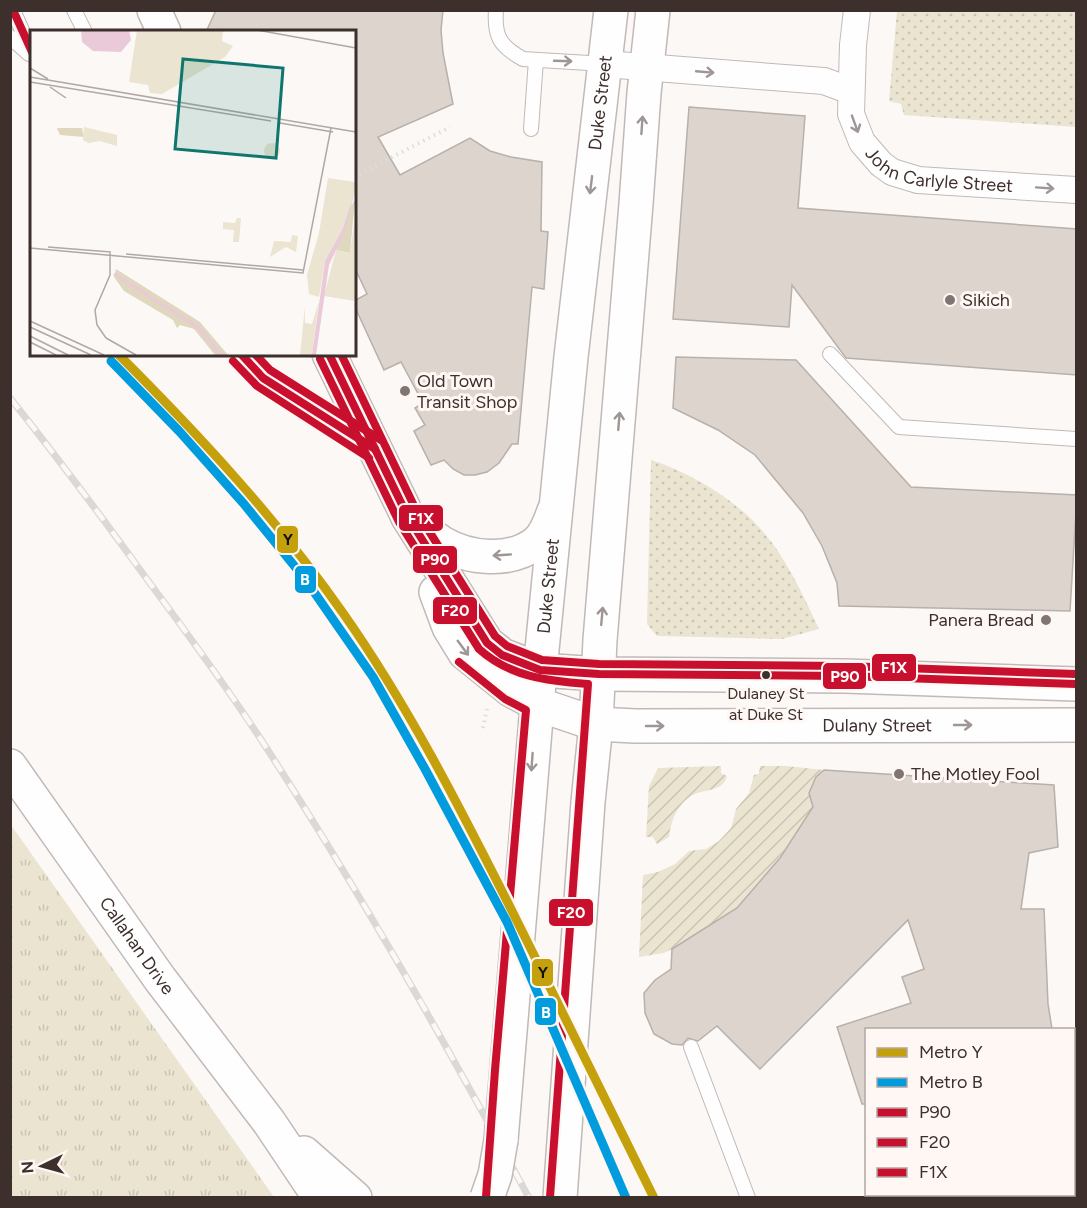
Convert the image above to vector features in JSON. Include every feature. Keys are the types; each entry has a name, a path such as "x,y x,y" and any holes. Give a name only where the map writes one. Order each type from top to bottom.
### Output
{"main road":[{"path":"154,10 163,30"},
{"name":"Duke Street","path":"496,1197 540,670 571,357 611,10"},
{"path":"561,1189 588,801 596,724 646,68 653,10"},
{"path":"330,356 408,517 487,643 502,655 540,670 599,674 845,676 1077,684"},
{"path":"408,517 443,543 460,551 494,556 522,551 537,542 549,527 556,506"},
{"name":"Dulany Street","path":"408,517 449,627 465,653 511,690 537,704 596,724 634,726 1077,725"},
{"name":"Callahan Drive","path":"10,766 160,979 269,1122 320,1197"},
{"name":"Callahan Drive","path":"269,1122 355,1197"},
{"path":"486,1197 495,1175 501,1140"}],"street":[{"name":"John Carlyle Street","path":"857,10 851,114 862,142 881,164 892,172 918,180 1077,190"},
{"path":"605,64 824,81 851,91"}],"lane":[{"path":"13,10 30,50"},
{"path":"74,10 84,30"},
{"path":"496,10 495,26 499,39 523,59 605,64"},
{"path":"10,37 30,53"},
{"path":"531,129 536,60"},
{"path":"830,354 899,427 1077,439"},
{"path":"244,356 263,378 375,449"},
{"path":"691,1047 748,1197"}],"path":[{"path":"356,176 450,127"},
{"path":"483,728 488,703"}],"green space":[{"path":"897,11 1076,11 1076,127 904,115 901,104 889,101"},
{"path":"651,460 708,486 734,504 757,525 784,561 819,629 782,639 657,636 647,624"},
{"path":"721,766 721,773 727,776 725,781 717,788 691,796 682,804 675,814 669,837 657,844 653,837 646,837 649,786 658,768"},
{"path":"760,766 824,770 816,778 812,787 813,807 779,858 737,908 664,953 639,957 643,875 658,872 675,864 689,851 706,849 719,841 731,828 736,809 749,793 754,775 759,774"},
{"path":"11,825 274,1197 11,1197"}],"building":[{"path":"216,10 443,10 441,30 443,53 453,104 378,137 400,175 470,138 490,151 542,162 541,231 548,232 544,289 532,287 518,444 512,444 499,463 487,472 464,475 444,460 431,465 414,431 425,425 415,408 423,403 401,362 384,370 356,309 356,300 367,294 356,270 356,30 207,30"},
{"path":"689,107 805,116 798,208 1077,229 1077,375 846,358 792,285 789,327 673,319"},
{"path":"676,357 796,360 911,487 1077,495 1070,611 839,606 837,583 822,546 803,513 755,455 718,430 673,408"},
{"path":"824,770 1054,785 1058,847 1029,853 1021,909 1044,909 1048,1004 1052,1028 865,1028 865,1104 862,1104 837,1027 911,1003 902,977 924,969 908,920 760,1069 717,1026 698,1041 688,1038 682,1045 672,1044 654,1034 645,1013 644,993 655,980 671,969 672,949 737,908 780,858 813,807 809,793 816,777"}],"railway":[{"path":"10,398 206,659 260,738 399,965 529,1198"}],"metro line":[{"name":"Y","path":"120,356 178,415 264,511 318,578 389,683 470,829 654,1198"},
{"name":"B","path":"111,361 179,431 244,504 305,579 373,677 507,922 626,1198"}],"transit line":[{"name":"P90","path":"13,10 30,48"},
{"name":"P90","path":"243,356 263,378 375,449"},
{"name":"F1X","path":"257,356 270,370 381,440"},
{"name":"P90","path":"330,356 408,517 487,643 502,655 540,670 599,674 845,676 1076,684"},
{"name":"F1X","path":"342,356 417,512 495,636 507,646 542,660 599,664 845,666 1076,674"},
{"name":"F20","path":"320,359 399,522 479,649 503,666 517,672 544,679 588,684 550,1197"},
{"name":"F20","path":"233,361 257,386 369,458"},
{"name":"F20","path":"459,662 505,699 526,710 486,1197"}],"place":[{"name":"Sikich","path":"950,300"},
{"name":"Old Town Transit Shop","path":"405,391"},
{"name":"Panera Bread","path":"1046,620"},
{"name":"Dulaney St at Duke St","path":"766,675"},
{"name":"The Motley Fool","path":"899,774"}]}
